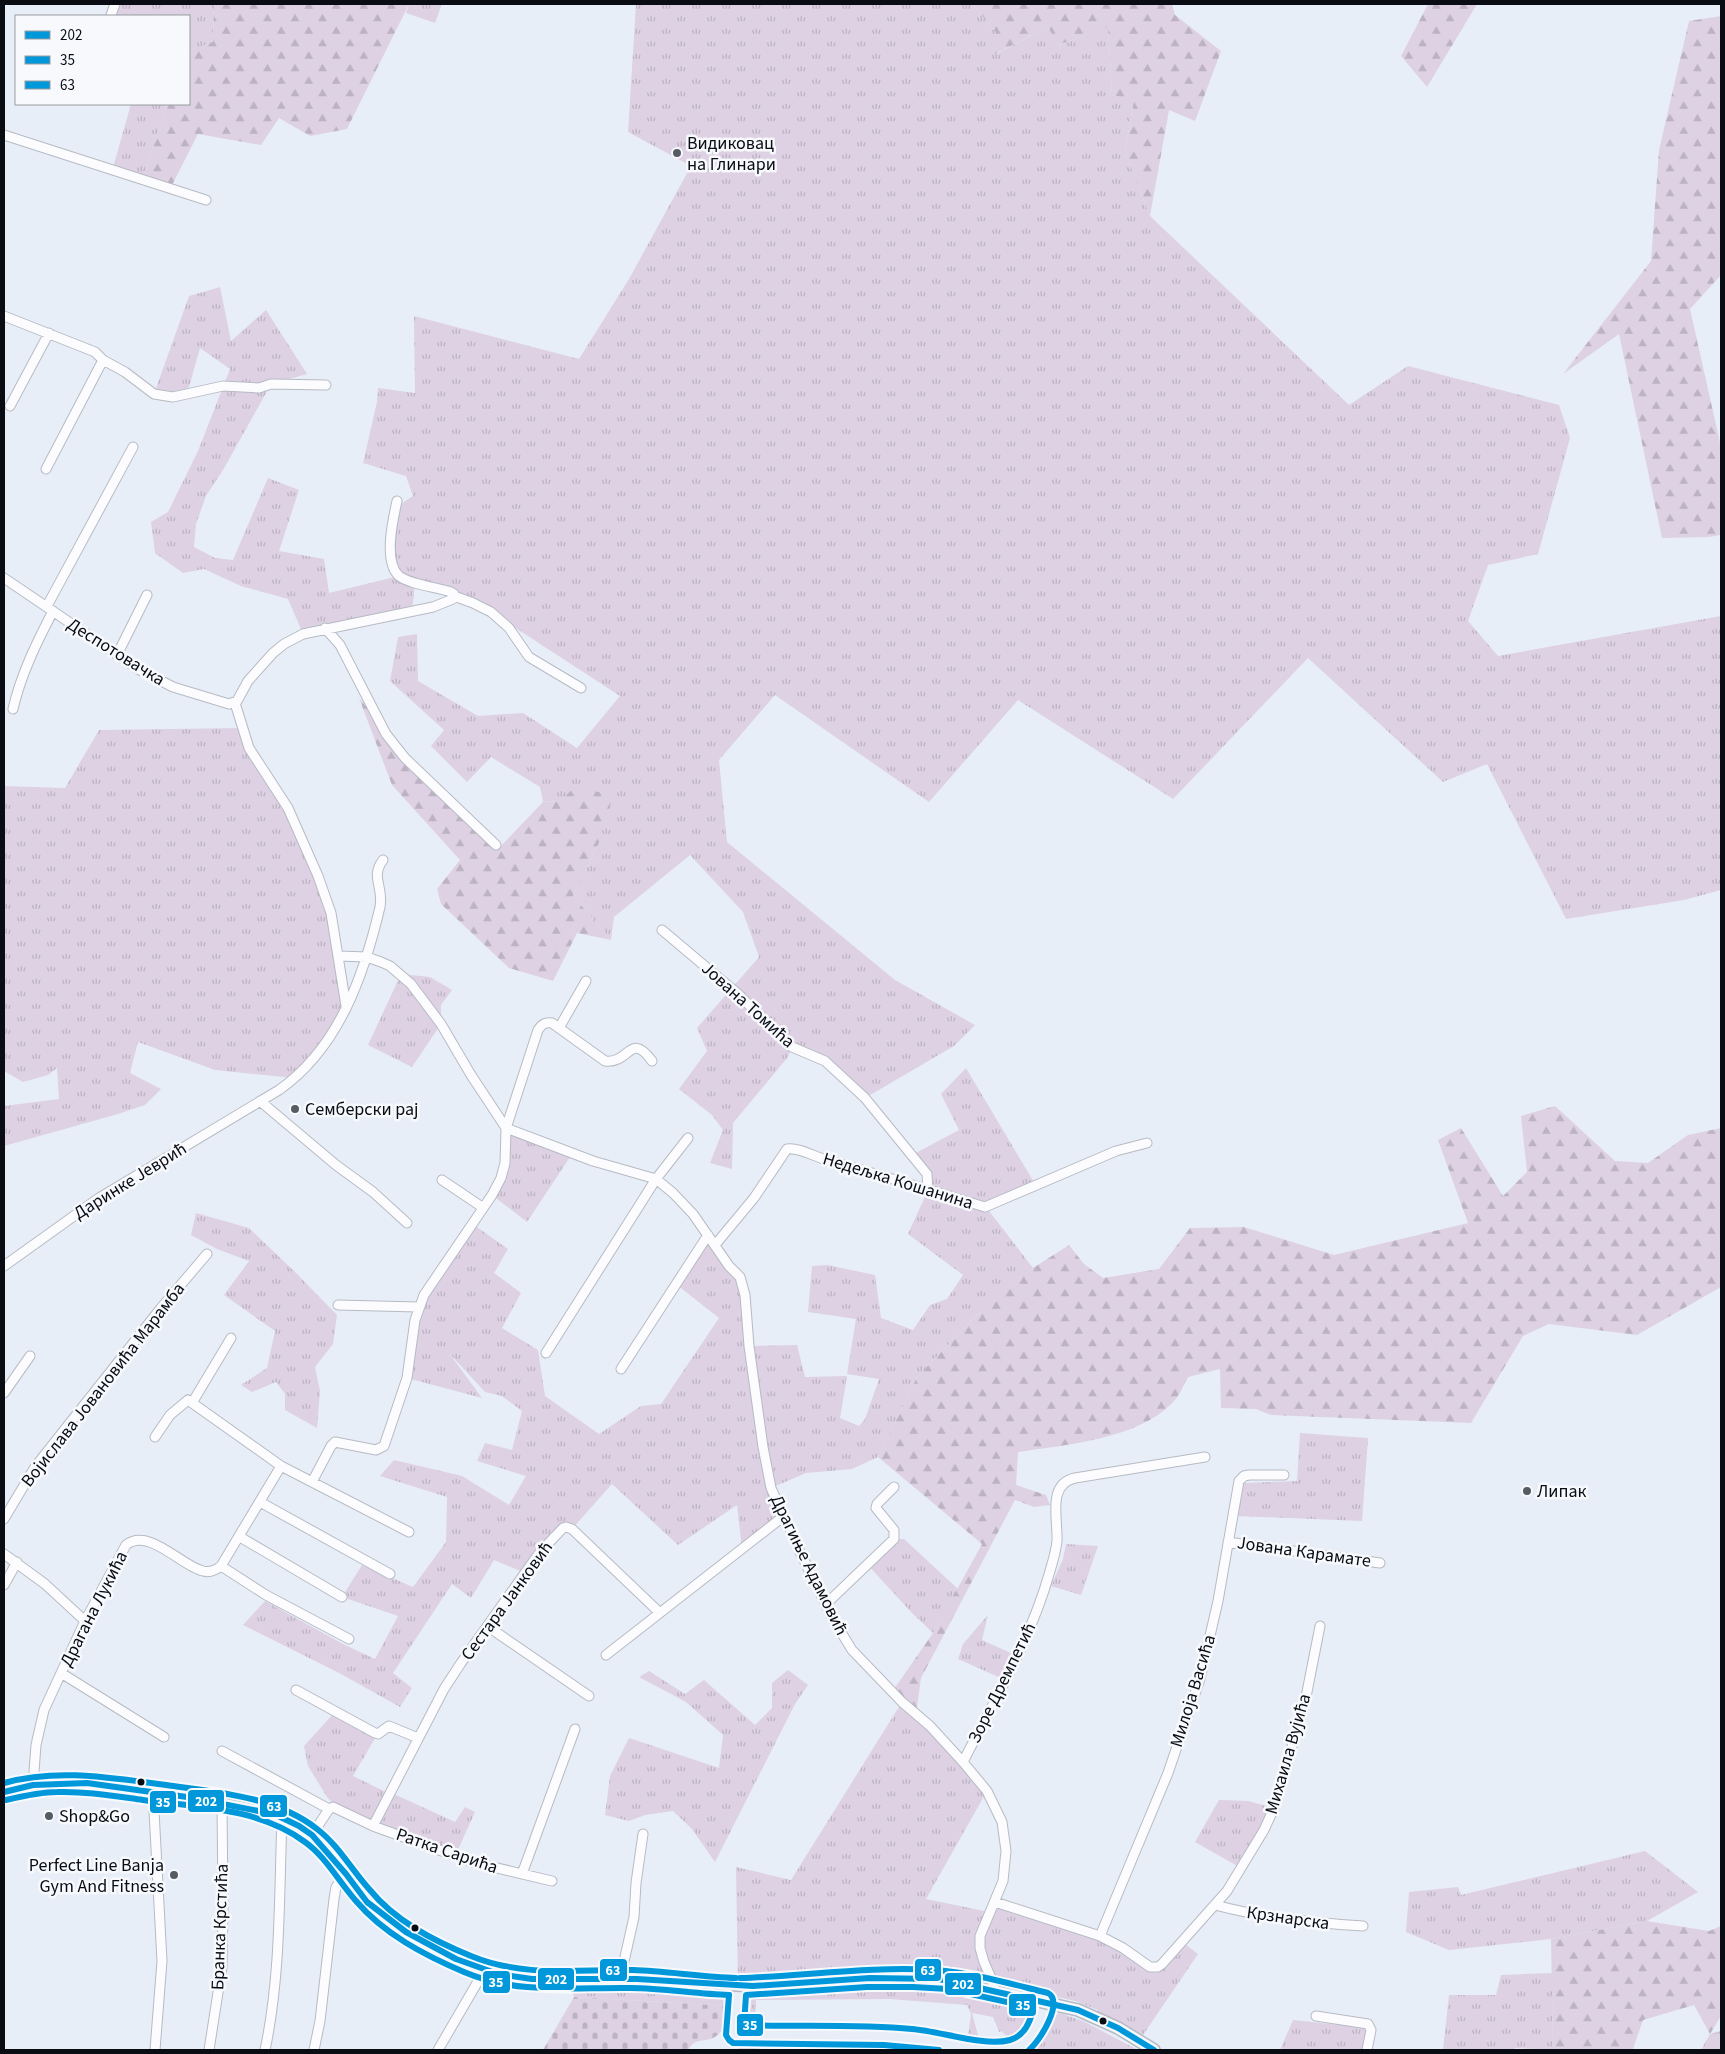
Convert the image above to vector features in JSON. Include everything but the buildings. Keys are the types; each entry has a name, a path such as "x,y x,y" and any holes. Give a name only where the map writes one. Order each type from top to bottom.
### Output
{"street":[{"path":"111,15 115,4"},
{"path":"4,135 206,200"},
{"path":"4,316 96,352 103,360 125,372 154,394 172,396 223,386 260,388 271,384 326,385"},
{"path":"10,406 49,334"},
{"path":"46,469 103,360"},
{"path":"13,709 17,693 50,609 132,447"},
{"path":"397,501 391,530 391,557 393,566 400,576 451,592 454,596 491,612 509,628 529,657 581,688"},
{"name":"Деспотовачка","path":"4,578 116,656 173,687 229,704 236,703"},
{"path":"116,656 148,595"},
{"path":"346,1006 331,913 318,876 288,808 249,748 236,703 248,681 273,652 303,634 433,607 451,601 454,596"},
{"path":"325,628 340,645 386,734 404,758 496,844"},
{"path":"367,957 381,895 376,875 378,866 384,860"},
{"name":"Јована Томића","path":"662,930 738,994 792,1047 825,1061 865,1098 927,1174 928,1190"},
{"path":"338,956 367,957 390,966 411,984 441,1024 471,1075 506,1128"},
{"name":"Даринке Јеврић","path":"4,1266 99,1198 260,1101 294,1078 322,1050 334,1032 367,957"},
{"path":"559,1028 586,981"},
{"path":"312,1482 335,1442 376,1450 384,1446 407,1378 418,1307 427,1290 500,1178 505,1163 506,1128 538,1030 544,1023 548,1022 605,1061 612,1062 618,1060 631,1049 638,1047 644,1050 652,1061"},
{"path":"260,1101 330,1160 373,1192 407,1223"},
{"name":"Драгиње Адамовић","path":"506,1128 593,1161 656,1179 673,1193 708,1235 728,1266 740,1277 745,1295 749,1346 763,1447 771,1488 784,1516 839,1630 852,1650 902,1702 930,1726 963,1762 992,1799 1004,1831 1006,1863 1003,1880 982,1928 980,1948 994,1985 994,1990"},
{"path":"546,1353 656,1179 688,1138"},
{"name":"Недељка Кошанина","path":"715,1245 754,1198 787,1149 793,1148 985,1207 1116,1151 1148,1143"},
{"path":"442,1180 482,1207"},
{"path":"621,1368 708,1235"},
{"name":"Војислава Јовановића Марамба","path":"4,1520 35,1466 161,1308 208,1254"},
{"path":"338,1305 418,1307"},
{"path":"192,1403 232,1338"},
{"path":"4,1393 30,1356"},
{"path":"155,1437 170,1415 188,1400 281,1466 408,1532"},
{"name":"Зоре Дремпетић","path":"963,1762 1020,1654 1045,1588 1057,1543 1057,1495 1062,1484 1075,1478 1205,1457"},
{"path":"281,1466 221,1566 266,1595 349,1639"},
{"name":"Милоја Васића","path":"1100,1936 1168,1773 1194,1699 1208,1651 1240,1478 1249,1475 1284,1475"},
{"path":"826,1604 894,1539 894,1530 876,1508 877,1504 894,1487"},
{"path":"260,1502 390,1574"},
{"path":"606,1655 784,1516"},
{"name":"Сестара Јанковић","path":"373,1826 444,1689 541,1551 560,1530 566,1527 572,1529 660,1613"},
{"path":"240,1537 342,1597"},
{"name":"Драгана Лукића","path":"33,1785 34,1761 44,1710 85,1621 121,1553 130,1542 144,1541 174,1554 202,1571 211,1572 221,1566"},
{"name":"Јована Карамате","path":"1228,1542 1380,1563"},
{"path":"4,1554 45,1584 85,1621"},
{"path":"4,1585 17,1562"},
{"path":"487,1626 589,1696"},
{"name":"Михаила Вујића","path":"995,1902 1100,1936 1124,1948 1145,1965 1154,1968 1158,1967 1215,1905 1236,1877 1252,1846 1264,1830 1274,1808 1305,1702 1320,1626"},
{"path":"61,1673 164,1737"},
{"path":"296,1690 375,1733 378,1734 390,1726 418,1738"},
{"name":"Ратка Сарића","path":"522,1874 575,1729"},
{"name":"Ратка Сарића","path":"222,1751 330,1809 337,1807 373,1826 472,1862 552,1881"},
{"path":"4,1792 33,1785 87,1783 222,1803 282,1818 312,1835 368,1902 394,1924 430,1946 484,1970 532,1980 620,1979 753,1986 870,1978 939,1979 1078,2010 1118,2028 1154,2050"},
{"path":"153,1792 162,1961 155,2050"},
{"name":"Бранка Крстића","path":"209,2050 222,1967 222,1803"},
{"path":"312,1835 330,1809"},
{"path":"265,2050 271,2022 274,1986 282,1818"},
{"path":"620,1979 634,1917 636,1883 644,1834"},
{"path":"314,2050 320,2021 336,1887 346,1874"},
{"name":"Крзнарска","path":"1215,1905 1284,1920 1363,1926"},
{"path":"438,2050 484,1970"},
{"path":"1316,2016 1368,2024 1371,2030 1367,2050"}],"green space":[{"path":"112,4 214,4 213,43 190,50 190,15 107,15"},
{"path":"214,4 409,4 347,129 310,136 279,118 261,145 198,134 170,189 142,180 167,105 190,105 190,50 213,42"},
{"path":"409,4 442,4 435,23 406,13"},
{"path":"636,4 973,4 996,33 996,54 1048,27 1059,45 1108,26 1112,95 1134,99 1125,152 1150,216 1349,405 1408,366 1559,405 1570,438 1538,554 1488,565 1468,621 1498,656 1721,616 1721,890 1684,900 1566,919 1487,764 1443,782 1308,658 1173,799 1018,700 929,802 775,695 719,760 727,842 895,980 975,1025 954,1046 865,1098 825,1061 792,1047 788,1057 733,1123 732,1169 710,1163 723,1130 712,1115 679,1089 707,1051 697,1028 759,957 743,912 690,855 614,917 611,940 573,896 598,845 560,801 543,802 540,787 491,757 467,782 431,746 444,730 390,681 398,637 417,634 418,681 478,716 523,713 577,748 620,696 491,612 415,583 412,611 303,634 288,599 241,586 204,569 183,573 155,553 151,522 168,512 198,451 230,369 200,348 189,387 173,397 154,394 189,296 220,287 231,341 266,310 307,374 271,384 223,470 206,496 196,524 194,547 215,558 233,560 268,478 299,490 279,551 324,559 329,593 399,576 391,557 401,504 413,496 406,476 363,463 377,402 378,388 415,393 414,316 579,359 629,279 691,166 628,132"},
{"path":"973,4 1172,4 1175,15 1221,51 1195,121 1169,110 1150,216 1125,152 1134,100 1112,95 1108,27 1058,45 1048,27 995,54 996,33"},
{"path":"1428,4 1477,4 1427,87 1401,56"},
{"path":"1721,16 1721,275 1690,309 1721,447 1721,535 1662,538 1619,334 1563,374 1651,261 1659,150 1689,21"},
{"path":"131,105 167,105 142,180 112,171"},
{"path":"359,698 414,764 496,851 543,802 560,801 575,787 613,795 598,845 573,896 611,940 577,933 553,981 509,968 441,904 437,889 460,860 392,785"},
{"path":"243,728 247,742 284,800 331,913 346,1006 334,1032 294,1078 215,1070 138,1042 130,1073 161,1089 145,1105 4,1146 4,1106 59,1099 57,1068 48,1075 23,1082 4,1071 4,786 65,788 99,730"},
{"path":"401,974 430,977 452,990 441,1005 441,1024 412,1067 368,1045"},
{"path":"966,1068 1038,1189 986,1207 1033,1268 978,1314 917,1377 878,1457 852,1469 806,1473 771,1488 784,1516 742,1549 737,1505 678,1545 612,1484 572,1529 570,1527 525,1573 494,1560 471,1598 452,1584 393,1673 412,1688 400,1707 341,1674 243,1625 265,1601 345,1645 375,1659 398,1616 342,1597 362,1565 413,1587 446,1542 447,1497 380,1476 394,1460 462,1476 509,1505 526,1476 477,1461 485,1443 512,1450 522,1411 502,1396 485,1392 449,1353 482,1398 407,1378 418,1307 471,1223 508,1249 494,1273 521,1293 502,1328 538,1350 545,1396 599,1434 641,1406 661,1404 719,1318 677,1285 708,1235 740,1277 749,1346 797,1345 805,1377 847,1376 840,1418 859,1426 865,1419 879,1379 847,1374 856,1319 808,1312 812,1266 827,1265 875,1275 881,1318 913,1330 930,1305 947,1299 963,1275 908,1234 928,1190 928,1179 912,1155 959,1130 941,1094"},
{"path":"1555,1106 1615,1161 1648,1163 1688,1135 1721,1128 1721,1287 1637,1335 1549,1324 1523,1336 1471,1423 1271,1415 1256,1409 1221,1408 1220,1369 1188,1377 1174,1401 1158,1415 1140,1425 1078,1443 1018,1452 1016,1485 1046,1495 1050,1505 1034,1507 1015,1500 921,1678 916,1714 892,1692 933,1633 982,1544 878,1457 917,1377 983,1309 1033,1268 1069,1245 1084,1264 1103,1278 1159,1269 1190,1228 1244,1227 1334,1255 1468,1223 1438,1140 1461,1128 1503,1196 1527,1172 1521,1116"},
{"path":"506,1128 572,1154 527,1222 492,1195 501,1178"},
{"path":"196,1213 249,1228 337,1315 333,1344 315,1367 320,1391 317,1428 285,1410 285,1394 276,1382 252,1392 241,1385 267,1368 275,1331 224,1295 249,1261 217,1249 191,1235"},
{"path":"1300,1433 1368,1438 1362,1521 1236,1516 1242,1483 1297,1481"},
{"path":"894,1539 904,1539 958,1589 933,1633 867,1564"},
{"path":"1066,1544 1098,1546 1081,1595 1051,1586 1063,1559"},
{"path":"988,1615 982,1640 1015,1655 1003,1679 958,1659 963,1644"},
{"path":"788,1670 808,1685 795,1704 715,1862 692,1829 673,1811 645,1815 629,1821 605,1815 610,1776 629,1738 719,1768 723,1735 686,1702 639,1677 649,1671 685,1694 704,1680 755,1725 772,1708 772,1683"},
{"path":"902,1702 987,1791 926,1899 989,1912 995,1902 1082,1929 1156,1973 1182,1942 1198,1954 1139,2041 1096,2017 1098,2010 1075,2001 1031,1991 1033,1983 1028,1998 939,1979 738,1986 736,1867 791,1880"},
{"path":"335,1712 375,1733 374,1740 353,1776 390,1794 373,1826 337,1807 327,1797 308,1766 304,1746"},
{"path":"394,1794 455,1822 465,1807 475,1812 457,1852 380,1823"},
{"path":"1219,1800 1248,1801 1274,1808 1241,1868 1195,1842"},
{"path":"1645,1851 1698,1892 1647,1921 1551,1939 1449,1950 1406,1932 1409,1892 1458,1887 1461,1895"},
{"path":"1647,1921 1709,1931 1721,1926 1721,2016 1710,2034 1694,2005 1643,2020 1633,2049 1553,2050 1551,1939"},
{"path":"1552,1973 1553,2050 1515,2048 1514,2050 1443,2050 1449,1995 1496,1995 1501,1975"},
{"path":"873,1985 923,1986 958,1992 1020,2007 1028,2016 1028,2024 1024,2032 1014,2038 1009,2038 1001,2031 999,2032 993,2017 972,2013 978,2035 972,2038 968,2037 971,2014 967,2005 889,1999 756,2000 755,2024 749,2023 752,1994"},
{"path":"620,1988 723,1996 726,1998 726,2005 730,2006 574,1997 572,1989"},
{"path":"574,1997 730,2006 727,2020 720,2032 713,2038 696,2042 688,2050 543,2050"},
{"path":"1060,2013 1083,2021 1138,2050 1036,2050 1051,2018"},
{"path":"1293,2020 1368,2028 1365,2050 1280,2050"},
{"path":"1721,2031 1721,2050 1701,2050 1710,2034"},
{"path":"763,2043 758,2050 738,2050 740,2045"}],"transit line":[{"name":"63","path":"4,1783 44,1776 105,1777 225,1793 264,1802 283,1809 301,1818 325,1835 379,1900 403,1920 443,1944 491,1963 531,1970 633,1970 736,1978"},
{"name":"202","path":"4,1792 33,1785 87,1783 187,1797 274,1814 299,1826 312,1835 346,1874 367,1902 406,1932 456,1959 498,1974 532,1979 637,1979 753,1986 870,1978 939,1979 1078,2010 1118,2028 1154,2050"},
{"name":"35","path":"6,1800 44,1793 89,1793 206,1807 268,1822 287,1831 313,1848 356,1901 379,1924 420,1951 464,1972 484,1979 525,1987 643,1988 729,1995"},
{"name":"63","path":"740,1978 886,1969 935,1970 978,1976 1048,1993 1052,1998 1052,2013 1039,2039 1029,2050"},
{"name":"35","path":"867,1987 948,1989 1034,2008 1029,2023 1020,2035 1010,2040 999,2042 988,2042 923,2030 891,2027 744,2025 746,1995 867,1987"},
{"name":"63","path":"729,1995 726,2035 733,2043 884,2045 939,2050"}],"place":[{"name":"Видиковац на Глинари","path":"677,153"},
{"name":"Семберски рај","path":"295,1109"},
{"name":"Липак","path":"1527,1491"},
{"name":"Shop&Go","path":"49,1816"},
{"name":"Perfect Line Banja Gym And Fitness","path":"174,1875"}]}
